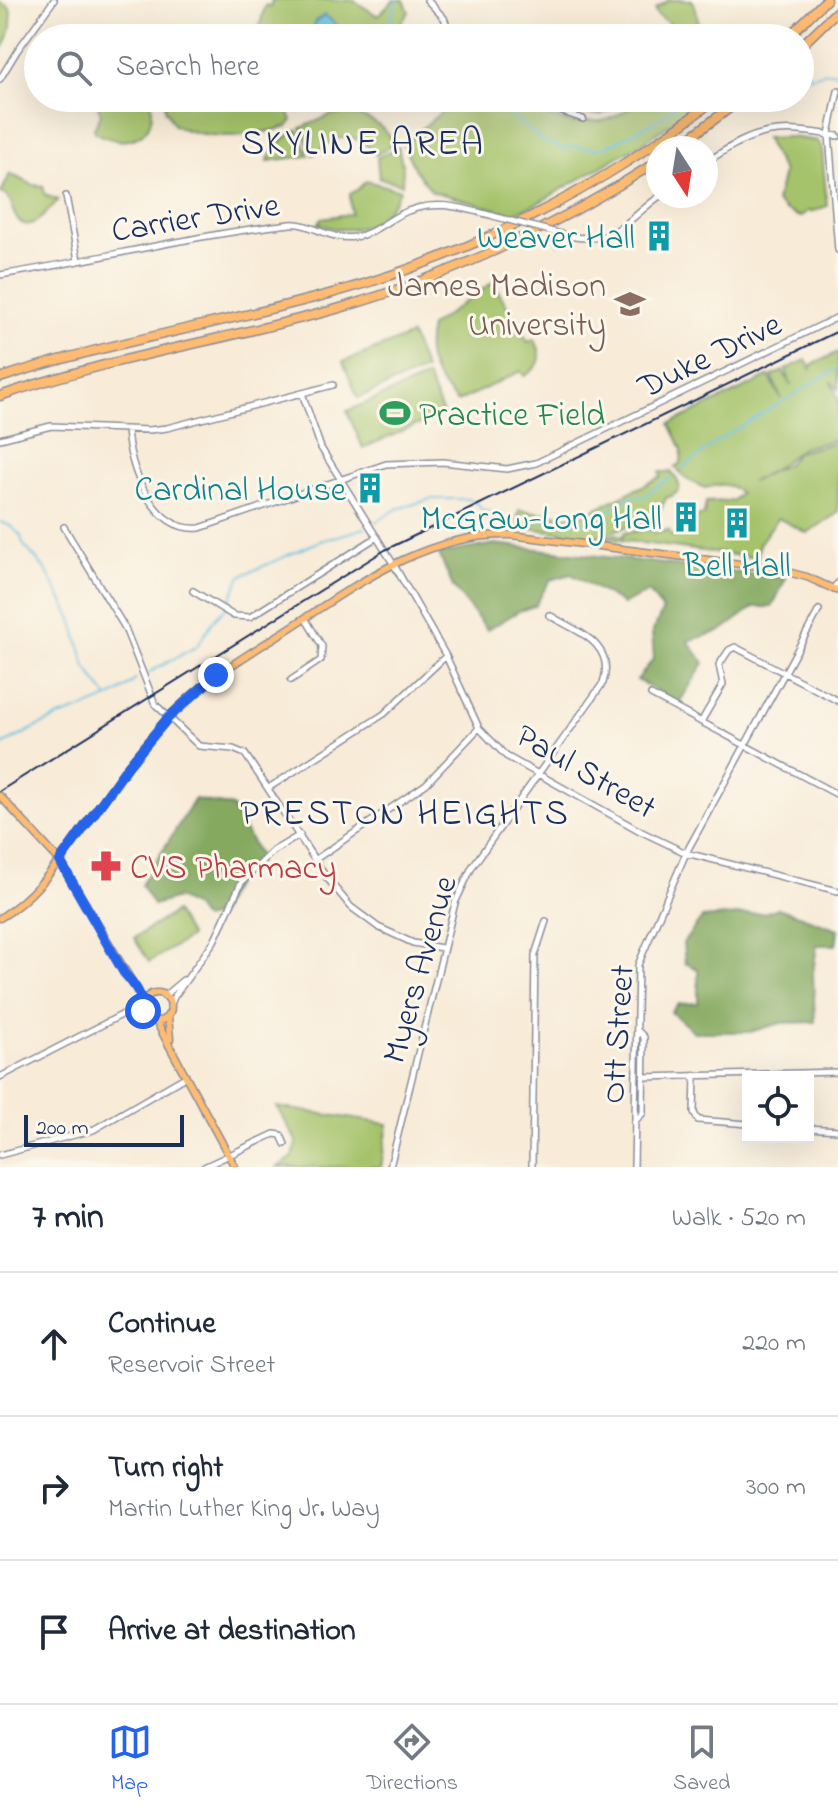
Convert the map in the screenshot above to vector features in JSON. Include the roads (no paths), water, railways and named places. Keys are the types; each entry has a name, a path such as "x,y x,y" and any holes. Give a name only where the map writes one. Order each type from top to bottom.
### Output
{"highway":[{"path":"801,24 826,0"},
{"path":"814,33 838,10"},
{"path":"0,378 103,347 331,294 442,257 528,218 591,184 698,112"},
{"path":"692,136 724,112"},
{"path":"0,396 124,359 324,312 438,275 535,233 646,168"}],"main road":[{"path":"0,918 37,890 128,766 168,718 216,675 367,577 453,541 511,535 772,568 836,588"},
{"path":"0,796 60,861 124,973 135,985 144,1003 145,1014 156,1021 235,1167"},
{"path":"135,985 164,996 170,1007 168,1015 173,1054"},
{"path":"144,1003 152,994"},
{"path":"156,1021 168,1015"}],"street":[{"path":"37,24 54,0"},
{"path":"427,0 442,15 446,24"},
{"path":"0,79 24,41"},
{"path":"838,91 829,134 838,250"},
{"path":"562,112 583,119"},
{"path":"718,155 741,140 766,132 789,130 838,136"},
{"path":"66,196 78,260"},
{"name":"Carrier Drive","path":"0,275 215,234 292,224 334,237 354,237 371,232 409,210 430,205 452,205 569,236 594,238 629,224 647,208"},
{"name":"Duke Drive","path":"127,429 131,456 144,489 162,515 181,527 204,526 380,465 443,462 500,469 536,463 838,317"},
{"path":"0,439 51,426 149,430 179,426 333,385"},
{"name":"Paul Street","path":"302,393 321,448 446,656 479,728 506,756 536,775 686,853 838,891"},
{"path":"64,527 125,628 151,696 168,718 199,746 233,749 245,754 270,787 315,860 351,907 378,927 413,943 442,948"},
{"path":"193,591 225,610 250,617 377,537"},
{"name":"Ott Street","path":"634,1167 638,965 686,853 819,610"},
{"name":"Myers Avenue","path":"390,1167 455,903 472,867 603,683 607,670 606,657 597,644 549,615"},
{"path":"291,680 321,660 322,646 305,618"},
{"path":"701,722 723,684 718,667 731,648 737,647 838,701"},
{"path":"270,787 384,714 446,656"},
{"path":"651,695 838,795"},
{"path":"315,860 426,784 479,728"},
{"path":"170,1007 214,941 241,883 273,851 300,835"},
{"path":"532,1167 535,955 546,921"},
{"path":"164,996 195,968"},
{"path":"0,1077 144,1003"},
{"path":"111,1020 134,1012 145,1014"},
{"path":"634,1122 642,1115 644,1037 636,1029"},
{"path":"643,1077 838,1072"},
{"path":"695,1075 694,1113 698,1120 742,1124"},
{"path":"0,1155 93,1130 185,1077"},
{"path":"814,1128 838,1130"},
{"path":"204,1167 274,1134 281,1135 285,1144"}],"water":[{"path":"325,15 336,24 315,24"}],"waterway":[{"path":"391,24 397,0"},
{"path":"814,76 838,72"},
{"path":"503,112 543,142 566,149 575,146 605,147 668,112"},
{"path":"682,469 719,440 838,368"},
{"path":"524,517 558,524 590,522 630,497 644,496 670,478"},
{"path":"376,522 397,509 431,499 469,499 483,511 503,513"},
{"path":"0,522 11,526 21,536 23,544 46,570 72,619 86,667 107,697"},
{"path":"150,672 197,646 216,617 226,608 241,576 320,541 365,528"},
{"path":"0,746 50,721 110,697 136,679"}],"railway":[{"path":"0,791 385,550 838,331"}],"place":[{"name":"Weaver Hall","path":"659,236"},
{"name":"James Madison University","path":"630,304"},
{"name":"Practice Field","path":"395,413"},
{"name":"Cardinal House","path":"370,488"},
{"name":"McGraw-Long Hall","path":"686,517"},
{"name":"Bell Hall","path":"737,523"},
{"name":"CVS Pharmacy","path":"106,866"}],"district":[{"name":"SKYLINE AREA","path":"363,141"},
{"name":"PRESTON HEIGHTS","path":"405,811"}]}
